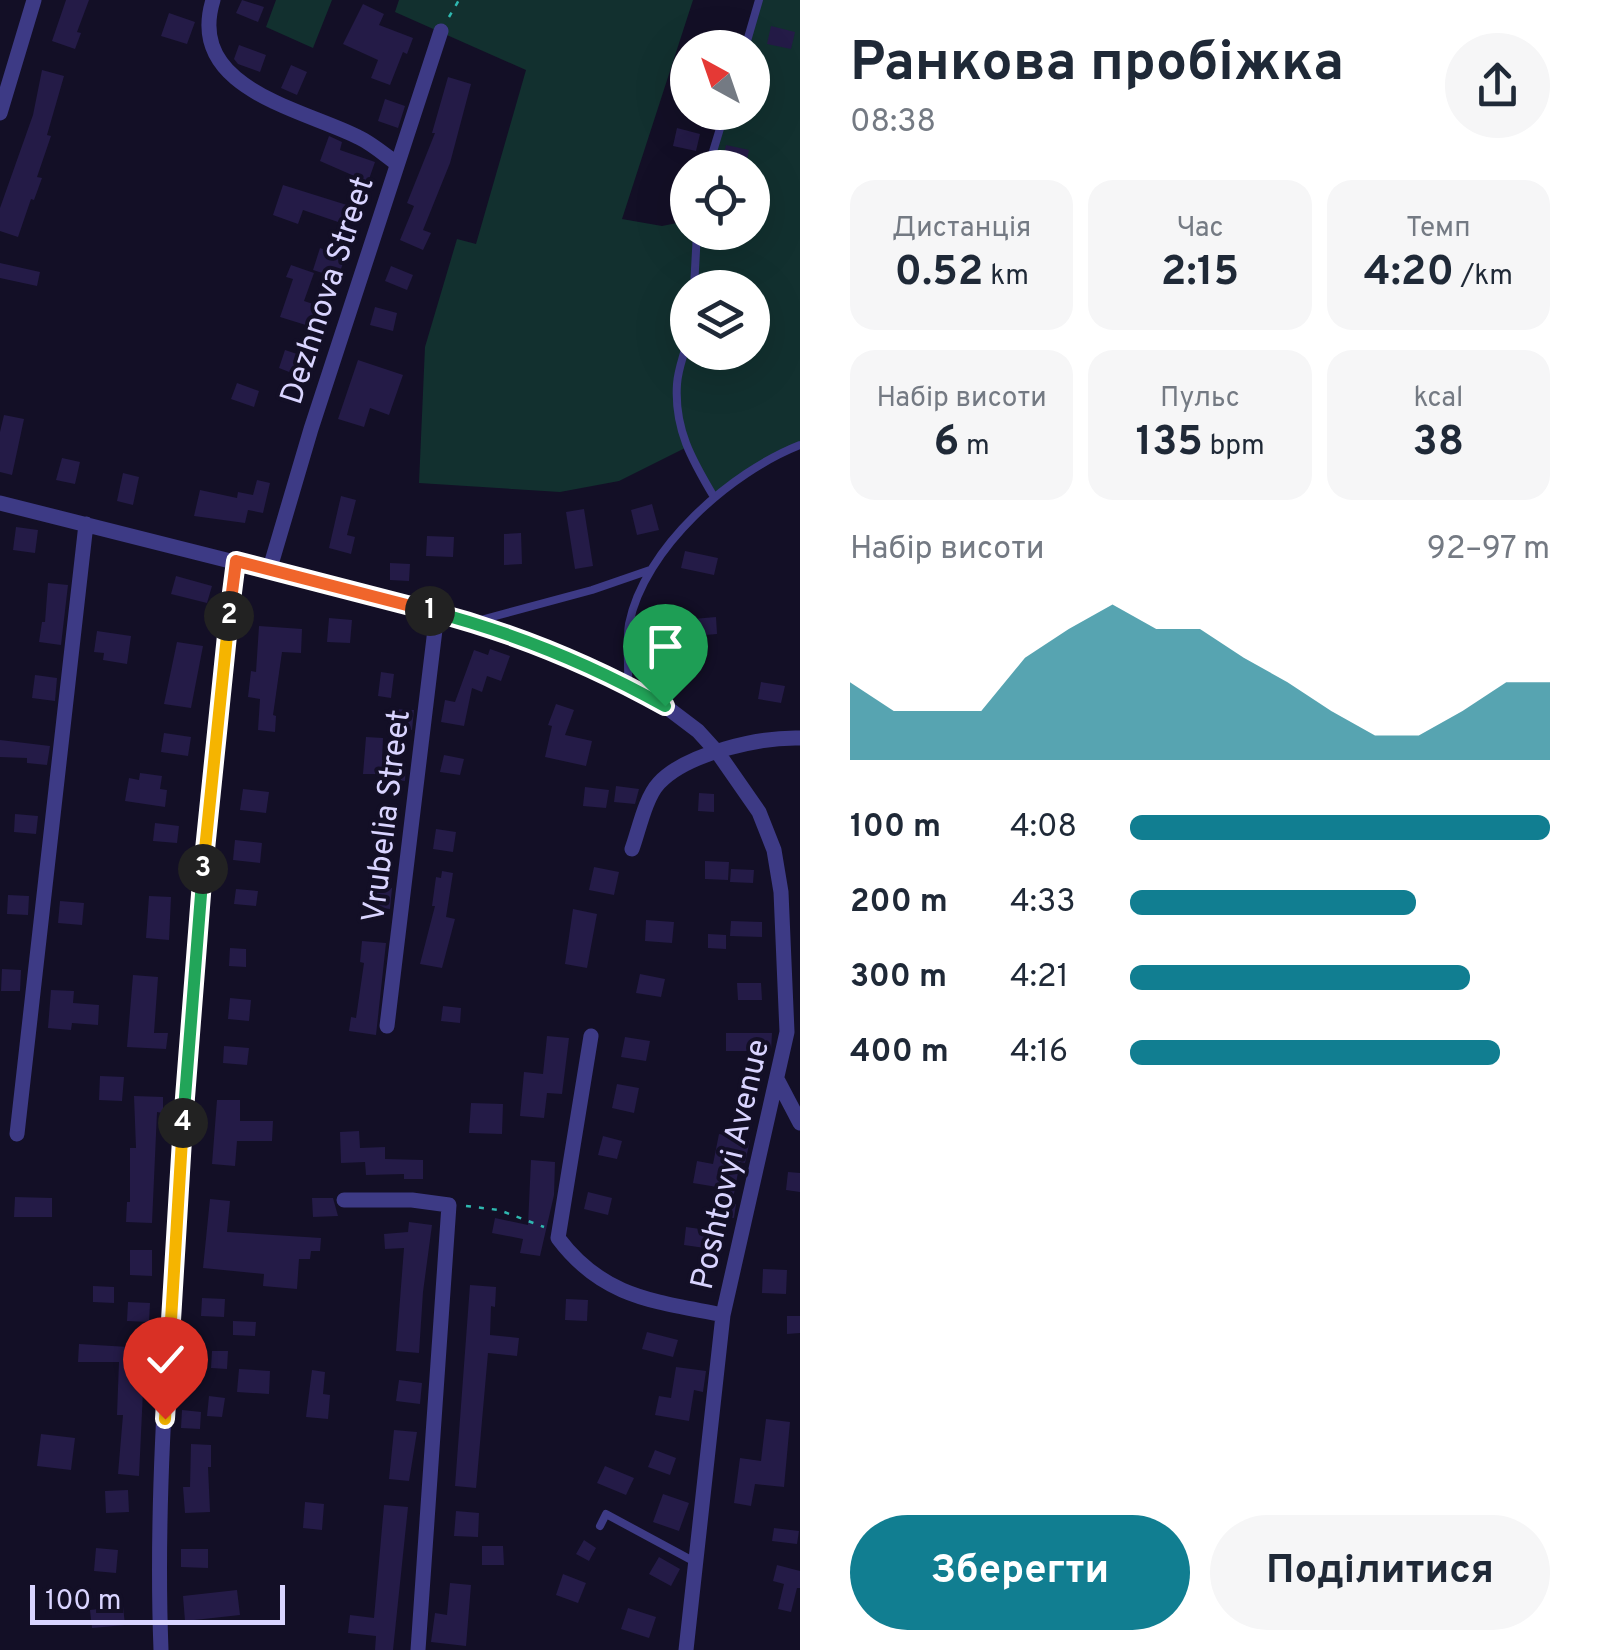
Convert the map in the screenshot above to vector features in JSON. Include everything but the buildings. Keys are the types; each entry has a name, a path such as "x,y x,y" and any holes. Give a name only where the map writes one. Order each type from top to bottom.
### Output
{"street":[{"path":"0,113 34,0"},
{"path":"213,0 208,15 208,40 222,68 246,87 361,138 396,162"},
{"name":"Dezhnova Street","path":"270,568 396,162 441,31"},
{"name":"Poshtovyi Avenue","path":"0,503 437,613 628,686 698,730 759,812 774,850 781,892 787,1032 723,1316 686,1650"},
{"path":"16,1134 86,524"},
{"path":"161,1650 157,1556 172,1282 199,907 236,561"},
{"name":"Vrubelia Street","path":"387,1026 437,613"},
{"path":"632,849 656,785 685,764 746,744 800,738"},
{"path":"590,1036 558,1238 576,1262 618,1289 723,1316"},
{"path":"778,1081 800,1123"},
{"path":"344,1200 412,1200 449,1205 418,1650"}],"lane":[{"path":"750,30 759,0"},
{"path":"680,370 679,428 714,497"},
{"path":"628,686 630,624 650,570 714,497 800,445"},
{"path":"470,623 650,570"},
{"path":"600,1526 606,1514 694,1562"}],"path":[{"path":"441,31 459,0"},
{"path":"449,1205 499,1210 532,1220 558,1238"}],"green space":[{"path":"276,0 332,0 313,48 266,27"},
{"path":"399,0 693,0 683,30 670,30 670,71 622,219 670,224 670,250 770,250 770,150 714,150 721,130 770,130 770,30 751,30 761,0 800,0 800,445 714,497 685,448 619,481 560,492 419,483 425,347 457,239 476,244 526,70 395,12"}],"route":[{"path":"165,1419 197,927 236,561 497,631 628,686 665,706"}]}
